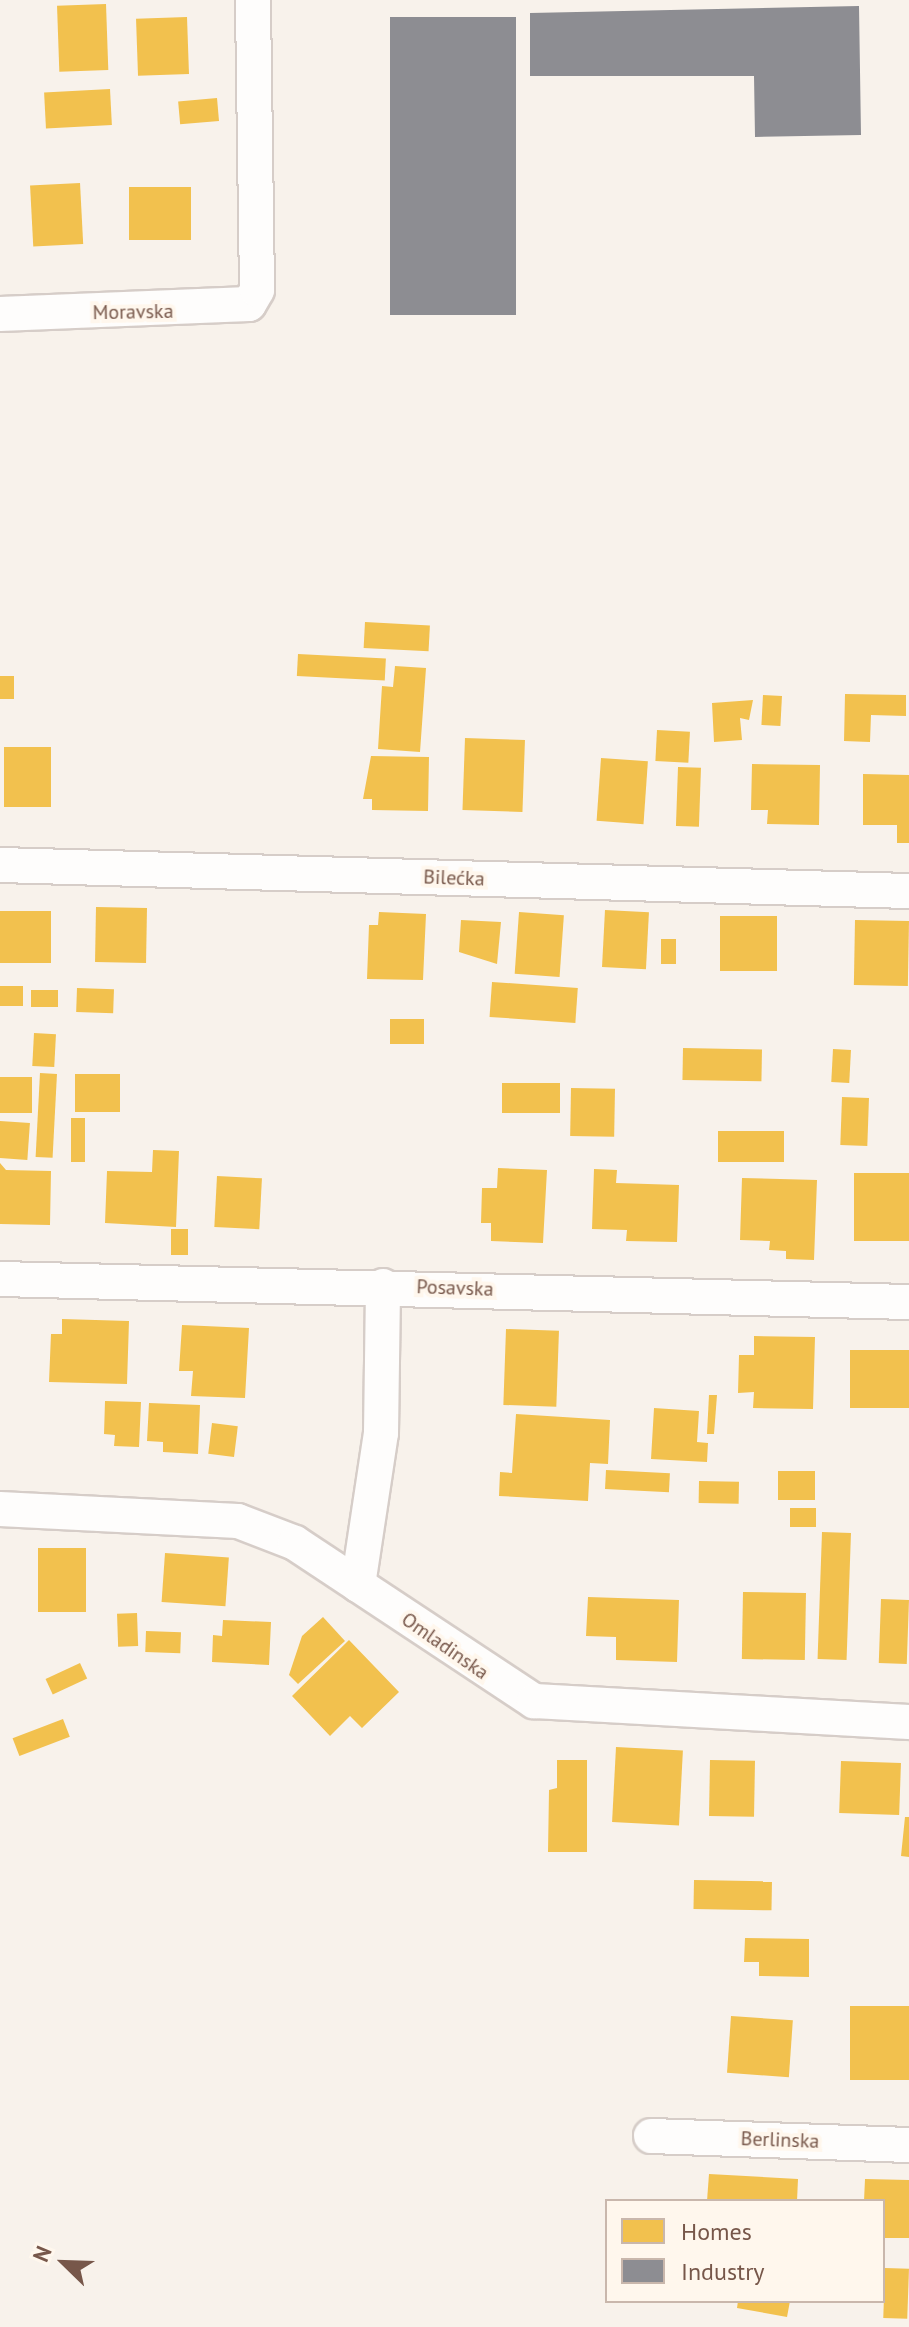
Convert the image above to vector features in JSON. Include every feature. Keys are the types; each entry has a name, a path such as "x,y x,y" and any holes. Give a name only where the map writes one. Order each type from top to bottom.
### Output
{"street":[{"name":"Moravska","path":"0,314 214,311 249,304 257,290 253,0"},
{"name":"Bilećka","path":"0,865 909,891"},
{"name":"Posavska","path":"0,1279 383,1286 909,1302"},
{"path":"358,1585 381,1433 383,1286"},
{"name":"Omladinska","path":"0,1509 238,1521 295,1543 534,1701 909,1722"},
{"name":"Berlinska","path":"651,2136 909,2145"}],"building: Homes":[{"path":"106,4 108,70 59,72 57,6"},
{"path":"187,17 189,74 138,76 136,19"},
{"path":"110,89 112,125 46,128 44,92"},
{"path":"217,98 219,121 180,124 178,101"},
{"path":"80,183 83,244 33,247 30,186"},
{"path":"129,187 191,187 191,240 129,240"},
{"path":"365,622 430,625 429,651 364,648"},
{"path":"298,654 386,659 385,681 297,676"},
{"path":"395,666 426,668 420,752 378,749 382,686 393,687"},
{"path":"0,676 14,676 14,699 0,699"},
{"path":"845,694 906,695 906,716 871,715 870,742 844,741"},
{"path":"763,695 782,696 780,726 761,725"},
{"path":"753,700 749,720 740,718 742,740 714,742 712,703"},
{"path":"657,730 690,732 688,763 655,761"},
{"path":"465,738 525,740 522,812 462,810"},
{"path":"4,747 51,747 51,807 4,807"},
{"path":"371,756 429,757 428,811 372,810 372,799 363,799"},
{"path":"601,758 648,761 643,824 597,821"},
{"path":"752,764 820,765 819,825 767,824 768,810 751,810"},
{"path":"678,767 701,768 699,827 676,826"},
{"path":"863,774 909,775 909,843 897,843 897,825 863,825"},
{"path":"96,907 147,908 146,963 95,962"},
{"path":"605,910 649,912 646,969 602,967"},
{"path":"0,911 51,911 51,963 0,963"},
{"path":"379,912 426,914 423,980 367,979 369,925 378,925"},
{"path":"519,912 564,915 560,977 515,974"},
{"path":"720,916 777,916 777,971 720,971"},
{"path":"461,920 501,922 497,964 459,952"},
{"path":"855,920 909,921 908,986 854,985"},
{"path":"661,939 676,939 676,964 661,964"},
{"path":"492,982 578,988 575,1023 490,1017"},
{"path":"0,986 23,986 23,1006 0,1006"},
{"path":"77,988 114,989 113,1013 76,1012"},
{"path":"31,990 58,990 58,1007 31,1007"},
{"path":"390,1019 424,1019 424,1044 390,1044"},
{"path":"34,1033 56,1034 54,1067 32,1066"},
{"path":"683,1048 762,1049 761,1081 682,1080"},
{"path":"833,1049 851,1050 849,1083 831,1082"},
{"path":"40,1073 57,1074 53,1158 36,1157"},
{"path":"75,1074 120,1074 120,1112 75,1112"},
{"path":"0,1077 32,1077 32,1113 0,1113"},
{"path":"502,1083 560,1083 560,1113 502,1113"},
{"path":"571,1088 615,1089 614,1137 570,1136"},
{"path":"842,1097 869,1098 867,1146 840,1145"},
{"path":"71,1118 85,1118 85,1162 71,1162"},
{"path":"0,1121 30,1123 27,1160 0,1158"},
{"path":"718,1131 784,1131 784,1162 718,1162"},
{"path":"153,1150 179,1151 176,1227 105,1223 107,1171 152,1172"},
{"path":"0,1163 6,1170 51,1171 50,1225 0,1224"},
{"path":"498,1168 547,1170 543,1243 491,1241 491,1223 481,1223 482,1188 497,1188"},
{"path":"594,1169 617,1170 616,1183 679,1185 677,1242 626,1241 627,1230 592,1229"},
{"path":"854,1173 909,1173 909,1241 854,1241"},
{"path":"217,1176 262,1178 259,1229 214,1227"},
{"path":"742,1178 817,1180 814,1260 786,1259 786,1251 769,1250 770,1241 740,1240"},
{"path":"171,1229 188,1229 188,1255 171,1255"},
{"path":"62,1319 129,1321 127,1384 49,1382 51,1334 62,1334"},
{"path":"182,1325 249,1328 245,1398 191,1396 193,1371 179,1371"},
{"path":"506,1329 559,1331 556,1407 503,1405"},
{"path":"754,1336 815,1337 813,1409 753,1408 754,1392 738,1393 739,1355 754,1355"},
{"path":"850,1350 909,1350 909,1408 850,1408"},
{"path":"709,1395 717,1395 714,1434 707,1434"},
{"path":"105,1401 141,1402 139,1447 114,1446 115,1435 104,1434"},
{"path":"149,1403 200,1405 198,1454 163,1452 163,1442 147,1441"},
{"path":"654,1408 699,1411 697,1442 708,1443 707,1462 651,1459"},
{"path":"516,1414 610,1420 608,1464 590,1463 588,1501 499,1496 500,1472 512,1473"},
{"path":"212,1423 238,1426 234,1457 208,1454"},
{"path":"606,1470 670,1473 669,1492 605,1489"},
{"path":"778,1471 815,1471 815,1500 778,1500"},
{"path":"699,1481 739,1482 739,1504 699,1503"},
{"path":"790,1508 816,1508 816,1527 790,1527"},
{"path":"822,1532 851,1533 847,1660 818,1659"},
{"path":"38,1548 86,1548 86,1612 38,1612"},
{"path":"165,1553 229,1557 225,1606 162,1602"},
{"path":"743,1592 806,1593 805,1660 742,1659"},
{"path":"588,1597 679,1600 677,1662 616,1660 616,1637 586,1636"},
{"path":"881,1599 909,1600 907,1664 879,1663"},
{"path":"137,1613 138,1646 118,1647 117,1614"},
{"path":"323,1617 345,1641 298,1684 289,1675 302,1636"},
{"path":"223,1620 271,1622 269,1665 212,1662 213,1635 222,1636"},
{"path":"146,1631 181,1632 180,1653 145,1652"},
{"path":"349,1640 399,1692 362,1728 350,1716 330,1736 292,1696"},
{"path":"80,1663 87,1678 53,1694 46,1679"},
{"path":"63,1719 70,1737 19,1756 13,1738"},
{"path":"616,1747 683,1751 679,1825 612,1822"},
{"path":"557,1760 587,1760 587,1852 548,1852 549,1790 557,1788"},
{"path":"710,1760 755,1761 754,1817 709,1816"},
{"path":"841,1761 901,1763 899,1815 839,1813"},
{"path":"905,1817 909,1817 909,1857 901,1856"},
{"path":"694,1880 772,1881 771,1910 693,1909"},
{"path":"745,1938 809,1939 809,1977 759,1976 759,1962 744,1962"},
{"path":"850,2006 909,2006 909,2080 850,2080"},
{"path":"731,2016 793,2020 789,2077 727,2073"},
{"path":"709,2174 798,2179 797,2199 707,2199"},
{"path":"865,2179 909,2180 909,2238 885,2238 885,2199 864,2199"},
{"path":"885,2268 909,2269 907,2319 883,2318"},
{"path":"738,2303 790,2303 787,2317 737,2308"}],"building: Industry":[{"path":"859,6 861,135 755,137 754,76 530,76 530,13"},
{"path":"390,17 516,17 516,315 390,315"}]}
